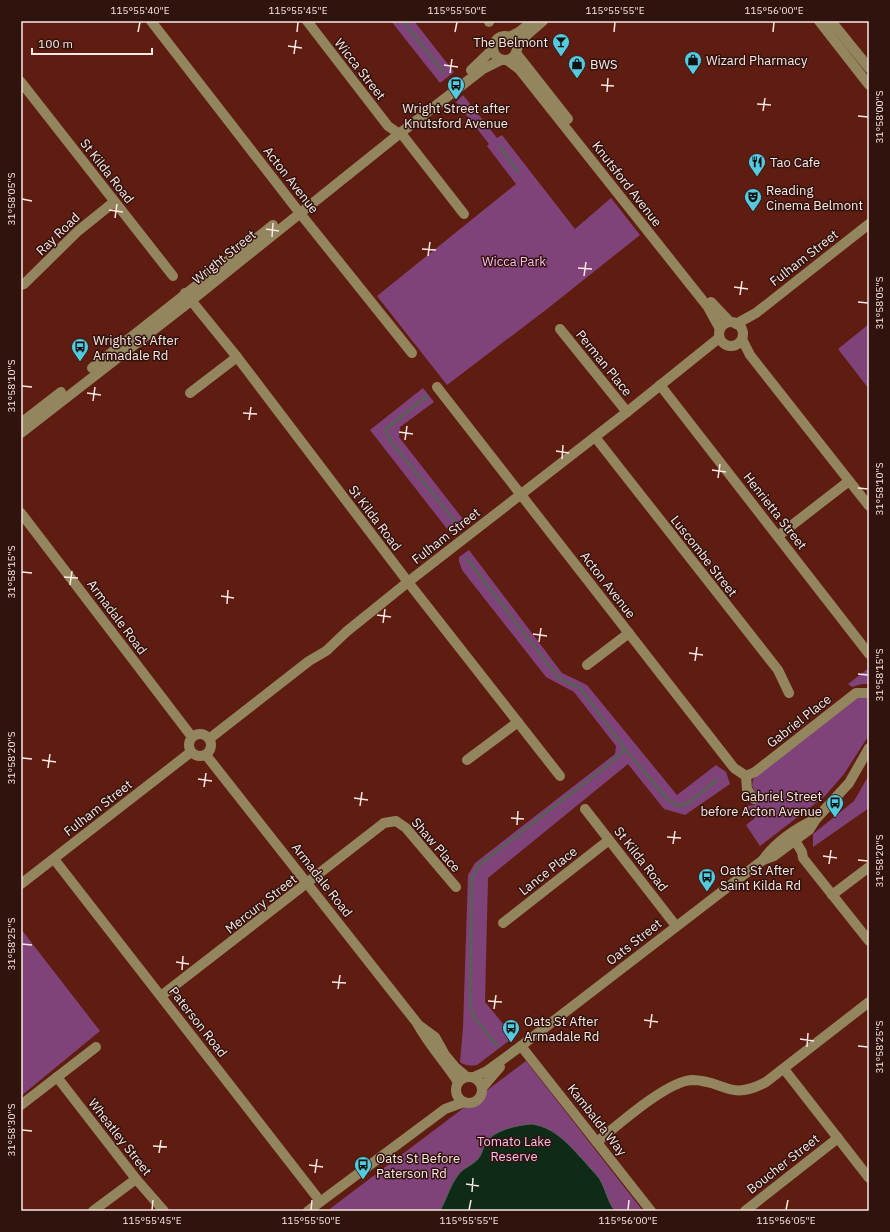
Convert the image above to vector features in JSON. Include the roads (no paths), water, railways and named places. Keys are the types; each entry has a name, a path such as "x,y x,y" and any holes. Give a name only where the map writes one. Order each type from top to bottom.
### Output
{"street":[{"name":"Acton Avenue","path":"151,21 297,210 412,353"},
{"name":"Wicca Street","path":"307,21 388,126 404,137 464,214"},
{"name":"Wright Street","path":"21,433 481,62 492,50 497,39 509,37 519,32 532,21"},
{"name":"Wright Street","path":"396,132 483,69 504,60 511,59 528,34 543,21"},
{"path":"819,21 869,85"},
{"path":"831,21 869,68"},
{"path":"509,37 515,41 517,51"},
{"path":"492,50 495,56 504,60"},
{"name":"Knutsford Avenue","path":"517,51 711,303 733,323"},
{"name":"Knutsford Avenue","path":"504,60 519,69 708,307 721,337"},
{"name":"St Kilda Road","path":"21,82 173,276"},
{"name":"Ray Road","path":"21,285 24,284 78,231 114,202"},
{"name":"Fulham Street","path":"209,739 309,661 326,651 346,632 408,582 701,354 721,337 733,323 756,313 869,224"},
{"name":"Wright Street","path":"21,423 189,297"},
{"name":"St Kilda Road","path":"189,297 237,357 408,582 560,776"},
{"name":"Fulham Street","path":"740,339 756,313"},
{"path":"733,323 740,339 750,355 869,506"},
{"name":"Perman Place","path":"560,329 627,412"},
{"path":"721,337 740,339"},
{"path":"190,393 237,357"},
{"name":"Henrietta Street","path":"660,385 869,654"},
{"name":"Acton Avenue","path":"437,387 734,768 746,776"},
{"name":"Luscombe Street","path":"595,437 778,670 789,692"},
{"path":"778,536 850,481"},
{"name":"Armadale Road","path":"21,513 192,737"},
{"path":"587,665 629,633"},
{"name":"Gabriel Place","path":"746,776 755,772 856,694 869,693"},
{"path":"467,760 518,722"},
{"path":"198,734 204,735 209,739 211,745 210,750 206,755 195,755 191,752 189,747 192,737 198,734"},
{"name":"Oats Street","path":"445,1109 464,1082 487,1071 763,860 774,856 790,840 810,830 816,819 849,783 869,748"},
{"name":"Fulham Street","path":"21,884 191,752"},
{"name":"Armadale Road","path":"206,755 308,883 417,1024 435,1037 445,1055 455,1067 464,1082"},
{"path":"746,776 748,789 754,799"},
{"name":"St Kilda Road","path":"586,809 676,926"},
{"name":"Mercury Street","path":"161,996 384,823 396,821"},
{"name":"Shaw Place","path":"396,821 406,828 456,887"},
{"name":"Lance Place","path":"503,923 610,840"},
{"path":"790,840 798,856 803,858 869,941"},
{"name":"Paterson Road","path":"54,859 320,1201"},
{"path":"832,895 869,867"},
{"path":"597,1142 662,1092 676,1084 692,1080 741,1092 760,1085 784,1069 869,1002"},
{"name":"Oats Street","path":"482,1088 494,1072 521,1046"},
{"name":"Kambalda Way","path":"521,1046 651,1211"},
{"path":"21,1105 96,1047"},
{"path":"784,1069 869,1178"},
{"name":"Wheatley Street","path":"57,1077 136,1179 164,1211"},
{"path":"464,1082 479,1082 482,1088 479,1099 472,1102 464,1102 459,1097 464,1082"},
{"name":"Oats Street","path":"308,1211 445,1109 464,1102"},
{"name":"Boucher Street","path":"745,1211 838,1138"},
{"path":"93,1211 136,1179"}],"waterway":[{"path":"403,21 443,72"},
{"path":"500,147 518,172"},
{"path":"427,396 386,429 389,439 457,524"},
{"path":"467,559 554,672 560,679 580,688 625,749 668,800 678,806 688,803 717,780"},
{"path":"497,1046 473,1016 470,1001 472,879 479,865 614,760 625,749"}],"place":[{"name":"The Belmont","path":"561,57"},
{"name":"Wizard Pharmacy","path":"693,75"},
{"name":"BWS","path":"577,79"},
{"name":"Wright Street after Knutsford Avenue","path":"456,100"},
{"name":"Tao Cafe","path":"757,177"},
{"name":"Reading Cinema Belmont","path":"753,212"},
{"name":"Wright St After Armadale Rd","path":"80,362"},
{"name":"Gabriel Street before Acton Avenue","path":"835,818"},
{"name":"Oats St After Saint Kilda Rd","path":"707,892"},
{"name":"Oats St After Armadale Rd","path":"511,1043"},
{"name":"Oats St Before Paterson Rd","path":"363,1180"}],"park label":[{"name":"Wicca Park","path":"514,261"},
{"name":"Tomato Lake Reserve","path":"514,1148"}]}
